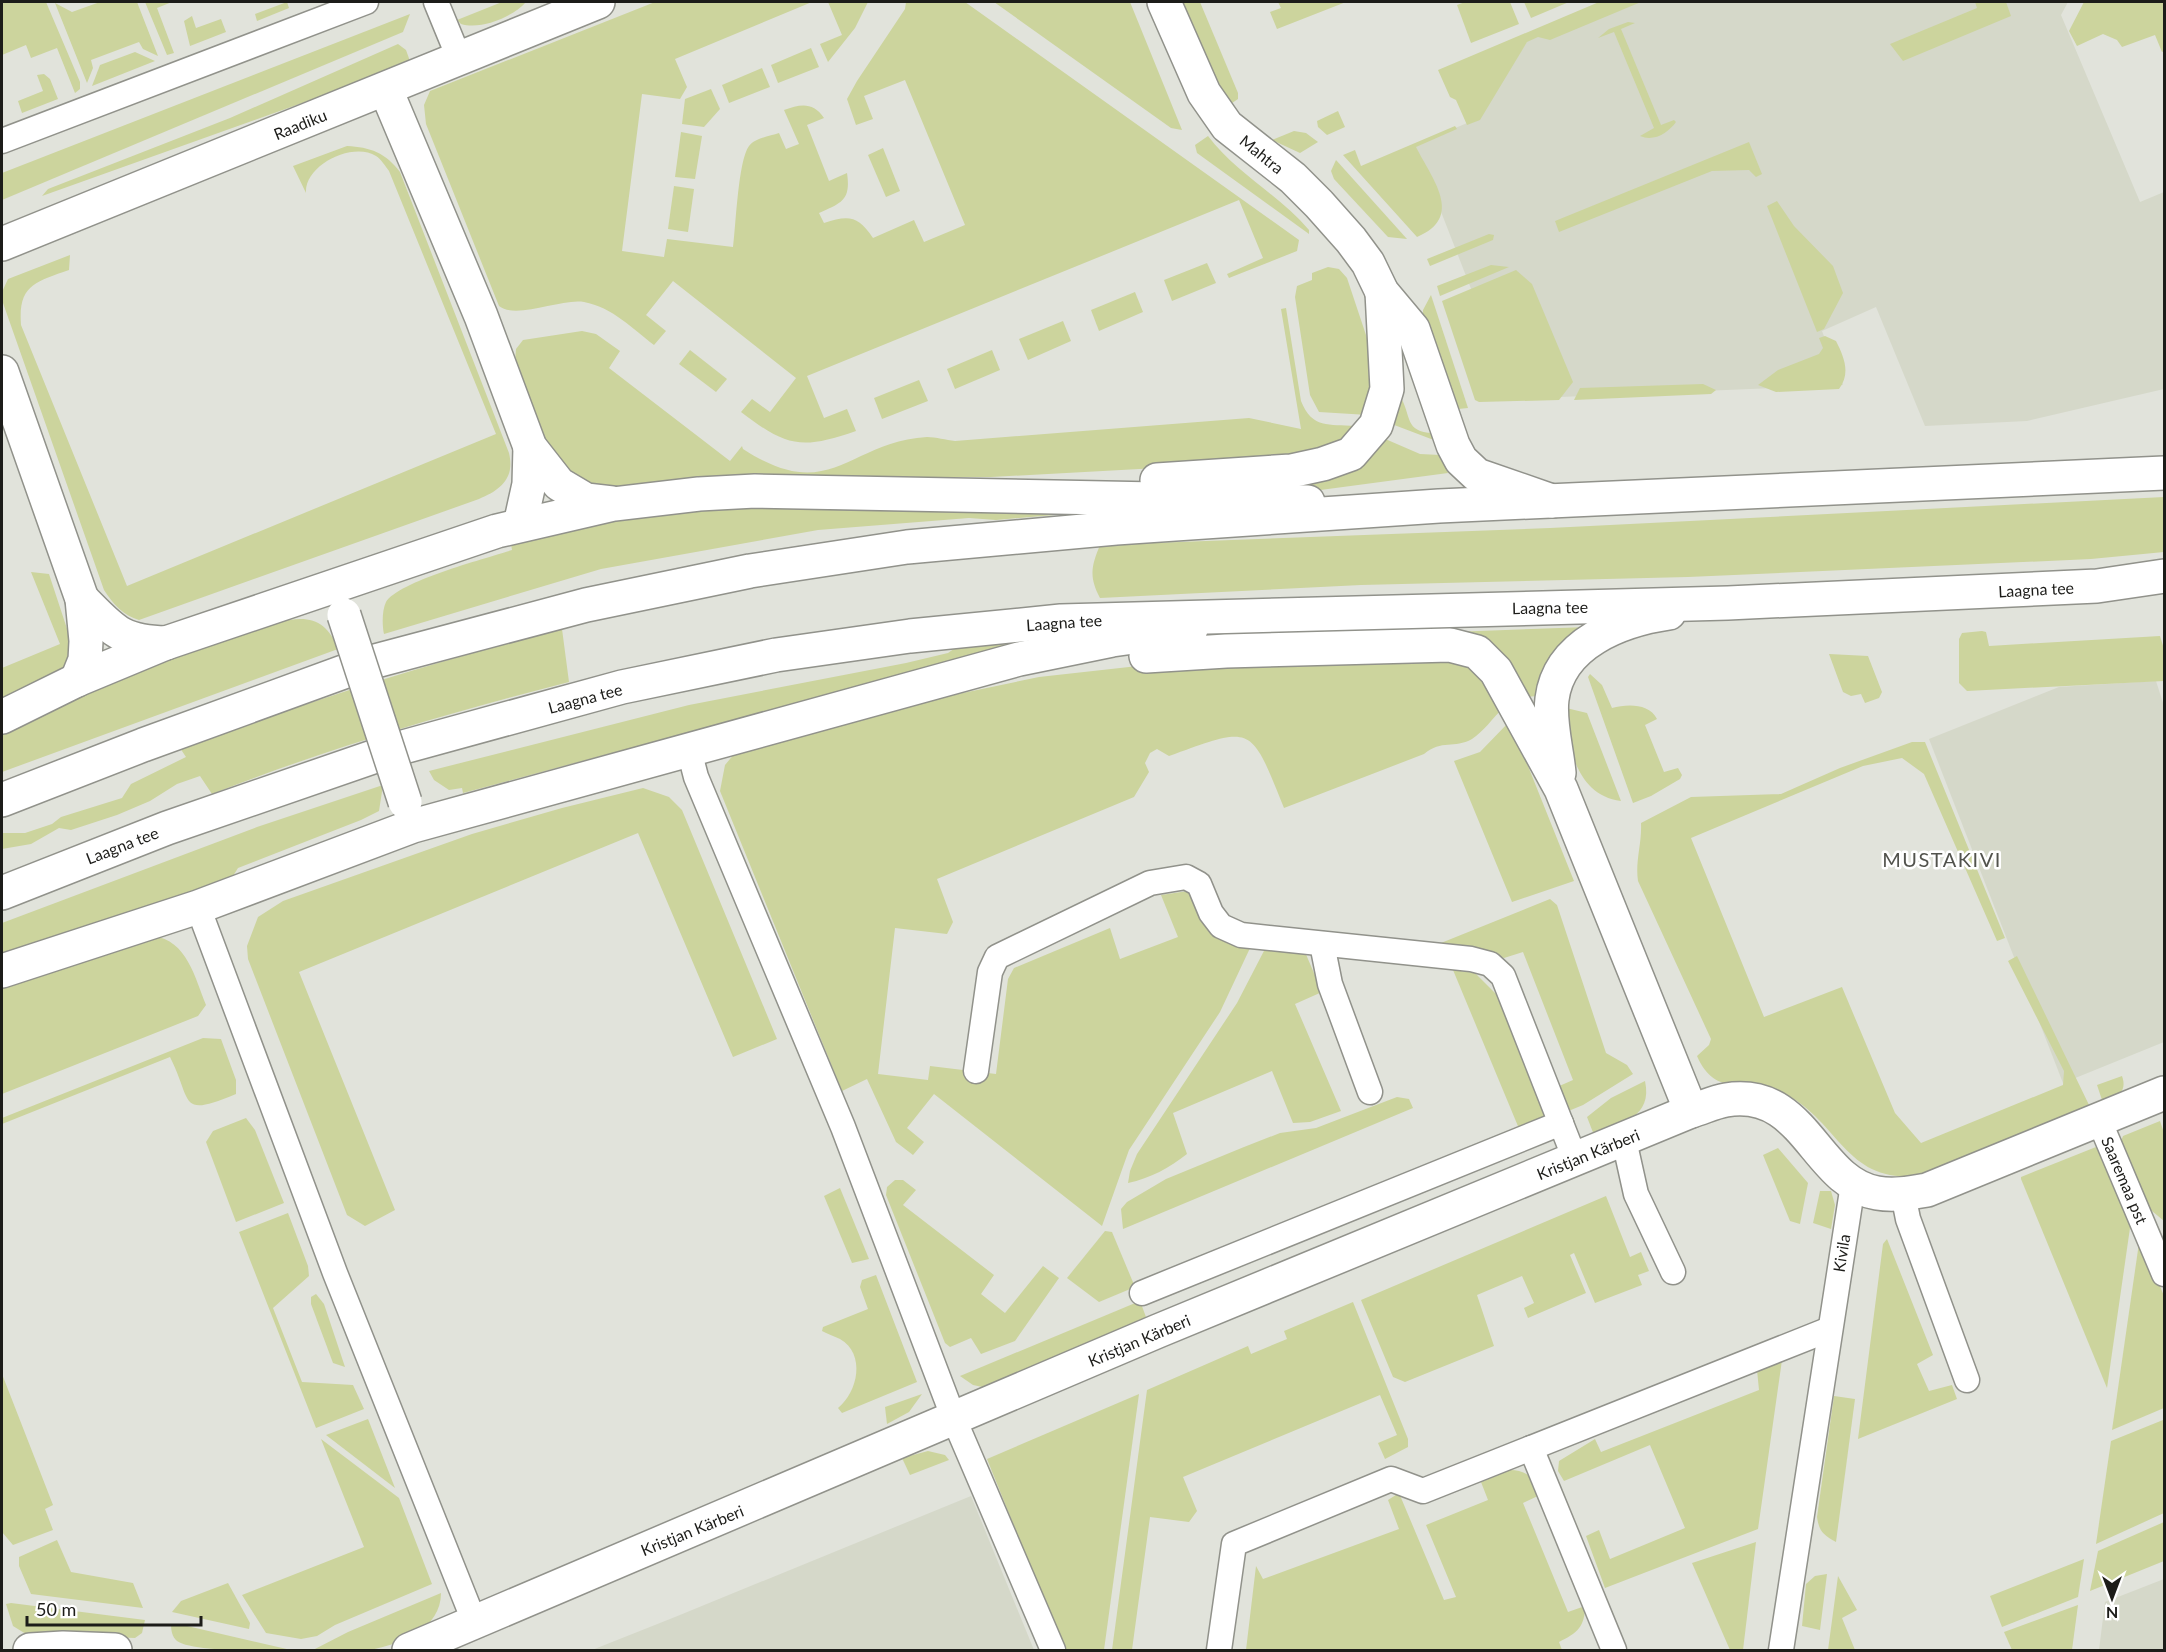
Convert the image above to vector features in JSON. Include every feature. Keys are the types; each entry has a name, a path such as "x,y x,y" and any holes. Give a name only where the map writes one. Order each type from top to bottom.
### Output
{"street":[{"path":"2,141 366,2"},
{"path":"436,2 459,58"},
{"name":"Raadiku","path":"2,244 598,2"},
{"name":"Mahtra","path":"1164,2 1204,93 1227,126 1293,178 1319,204 1368,263 1382,292"},
{"path":"386,90 481,316 530,447 559,484 586,500 614,504"},
{"path":"946,494 1291,471 1323,464 1351,454 1377,425 1387,388 1382,292"},
{"path":"1382,292 1413,329 1453,445 1461,460 1478,475 1552,501"},
{"path":"2,372 82,599 86,641 85,660 77,680"},
{"path":"520,525 529,484 530,447"},
{"path":"2,800 143,745 368,663 586,605 750,571 907,547 1116,528 1439,506 2164,473"},
{"path":"2,717 77,680 166,643 347,598 520,525 614,504 699,494 755,491 1439,506"},
{"name":"Laagna tee","path":"2,893 167,828 396,749 622,687 776,655 910,636 1061,621 1728,603 2097,586 2164,576"},
{"path":"2097,586 2164,586"},
{"path":"347,598 417,812"},
{"path":"82,599 115,632 139,642 166,643"},
{"path":"1561,789 1551,701 1563,670 1574,656 1599,632 1641,617 1728,603"},
{"path":"2,971 198,907 417,812 689,750 1019,660 1112,640 1310,613"},
{"path":"937,683 1161,654 1450,645 1477,652 1496,671 1561,789 1691,1111"},
{"path":"689,750 696,777 843,1127 954,1419 1053,1650"},
{"path":"976,1071 990,972 997,957 1150,883 1186,877 1199,884 1211,913 1221,926 1241,935 1471,959 1490,964 1503,976 1575,1159"},
{"path":"198,907 336,1273 474,1621"},
{"path":"1322,944 1330,984 1370,1092"},
{"path":"1853,1184 1875,1192 1904,1194 1927,1190 2164,1093"},
{"name":"Kristjan Kärberi","path":"409,1650 1158,1331 1691,1111 1727,1100 1757,1101 1776,1108 1792,1118 1830,1164 1853,1184"},
{"name":"Saaremaa pst","path":"2099,1119 2164,1274"},
{"path":"1142,1293 1561,1123"},
{"path":"1624,1140 1636,1194 1673,1272"},
{"name":"Kivila","path":"1781,1650 1853,1184"},
{"path":"1904,1194 1908,1219 1967,1380"},
{"path":"1219,1650 1234,1544 1391,1479 1423,1491 1830,1329"},
{"path":"1531,1448 1614,1650"},
{"path":"30,1650 63,1648 115,1650"}],"shaded area":[{"path":"1621,2 2068,2 2061,15 2140,202 2164,192 2164,389 2027,421 1925,426 1876,307 1822,331 1843,385 1514,399 1415,145 1479,118 1528,40"},
{"path":"2156,681 2164,706 2164,1042 2063,1083 1929,739 2059,687"},
{"path":"971,1496 1034,1650 592,1650 675,1617"},
{"path":"2164,1579 2164,1650 2099,1650 2105,1602"}],"green space":[{"path":"2,2 46,2 80,82 80,89 75,93 57,48 31,58 26,45 2,55"},
{"path":"100,2 137,2 158,56 143,49 139,42 91,60 93,68 87,83 55,3 72,12"},
{"path":"145,2 172,2 157,8 174,53 167,55"},
{"path":"287,2 289,8 257,21 255,14"},
{"path":"502,2 526,2 513,13 487,24 461,24 457,20"},
{"path":"655,2 812,2 675,59 687,87 680,99 642,94 622,251 664,257 667,239 733,247 745,154 752,143 779,133 786,149 799,144 784,110 796,106 816,109 824,118 807,125 829,181 847,173 846,195 839,203 819,213 824,223 846,218 852,219 868,230 873,238 914,220 924,242 965,225 905,80 864,96 873,119 856,125 847,99 905,9 906,2 965,2 1299,240 1297,251 1229,278 1227,274 1263,258 1239,200 807,376 824,418 847,409 856,431 808,443 783,438 741,412 752,399 770,412 796,378 673,281 646,315 666,331 654,345 613,314 584,302 516,311 499,306 426,124 424,105 430,91"},
{"path":"828,2 868,2 855,28 828,62 820,44 842,35"},
{"path":"994,2 1130,2 1182,130 1171,128"},
{"path":"1181,2 1200,2 1238,93 1238,99 1229,105"},
{"path":"1278,2 1346,2 1277,29 1270,12 1281,8"},
{"path":"1465,2 1510,2 1519,24 1471,43 1457,5"},
{"path":"1524,2 1569,2 1531,18"},
{"path":"1599,2 1641,2 1550,40 1538,37 1527,42 1480,120 1467,125 1456,100 1450,97 1438,70"},
{"path":"1975,2 2006,2 2011,16 1903,61 1890,44 1977,8"},
{"path":"2084,2 2164,2 2164,51 2162,52 2155,35 2122,47 2117,40 2103,34 2077,46 2069,31"},
{"path":"410,14 403,32 2,200 2,173"},
{"path":"192,16 196,28 221,19 226,32 190,46 184,21"},
{"path":"1628,22 1635,23 1621,29 1661,125 1674,120 1676,122 1665,133 1655,137 1640,136 1654,128 1614,32 1598,38 1609,29"},
{"path":"398,44 406,50 411,64 42,196 48,189 230,118"},
{"path":"811,48 819,67 778,83 771,65"},
{"path":"135,52 155,61 92,86 100,65"},
{"path":"762,68 770,87 729,103 722,85"},
{"path":"44,74 50,79 58,99 22,113 18,101 43,91 37,75"},
{"path":"711,89 720,109 704,127 682,124 685,99"},
{"path":"1338,111 1345,127 1327,135 1318,127 1317,121"},
{"path":"1455,126 1457,129 1416,147 1436,184 1442,208 1439,219 1431,229 1417,237 1343,155 1355,150 1361,166"},
{"path":"1294,131 1306,133 1318,142 1300,153 1272,140"},
{"path":"681,132 702,136 695,179 675,177"},
{"path":"1208,136 1231,161 1297,217 1309,230 1309,234 1197,153 1195,145"},
{"path":"1749,142 1762,174 1756,177 1749,170 1712,171 1559,232 1555,221"},
{"path":"347,146 377,152 395,165 400,172 509,453 508,476 494,492 479,499 139,620 134,618 119,608 104,590 3,303 2,292 8,279 70,255 69,270 38,282 26,293 22,301 21,325 127,586 496,434 389,171 383,163 376,156 366,152 343,154 332,158 313,173 307,183 306,193 293,166"},
{"path":"883,148 900,191 886,197 868,155"},
{"path":"1336,160 1407,239 1388,237 1334,179 1331,171"},
{"path":"674,186 694,189 688,232 668,229"},
{"path":"1777,201 1794,226 1833,266 1843,293 1824,329 1817,332 1767,206"},
{"path":"1489,234 1494,235 1493,240 1430,266 1427,259"},
{"path":"1207,263 1216,283 1172,301 1164,280"},
{"path":"1491,265 1509,267 1440,296 1437,286"},
{"path":"1328,267 1339,269 1347,278 1376,369 1368,415 1319,412 1310,395 1295,297 1297,286 1312,280 1312,273"},
{"path":"1516,270 1532,284 1573,382 1559,400 1479,402 1475,400 1442,301"},
{"path":"1135,292 1143,312 1099,331 1091,310"},
{"path":"1431,295 1468,408 1458,409 1423,324 1423,310"},
{"path":"1286,308 1301,401 1305,410 1316,421 1322,423 1355,426 1351,438 1287,461 991,477 771,477 613,488 584,487 554,460 515,362 516,349 523,340 582,331 596,334 620,351 609,368 730,461 742,446 743,449 773,465 798,472 819,472 900,441 927,437 955,441 1249,418 1301,429 1281,309"},
{"path":"1063,321 1071,341 1028,360 1019,339"},
{"path":"1825,336 1836,341 1844,359 1845,377 1839,389 1776,392 1758,385 1778,370 1819,354 1823,348 1819,338"},
{"path":"690,350 727,379 716,392 679,364"},
{"path":"992,350 1000,370 955,389 947,369"},
{"path":"919,380 928,401 882,419 874,398"},
{"path":"1703,384 1716,390 1711,394 1574,400 1580,388"},
{"path":"1400,396 1413,426 1417,430 1433,433 1439,442 1389,423"},
{"path":"1383,438 1420,454 1440,455 1448,473 1313,491 1156,488"},
{"path":"2164,497 2164,552 2091,559 1688,577 1361,585 1100,598 1092,572 1100,545 1550,528"},
{"path":"737,506 1078,513 996,520 969,518 818,530 601,569 384,634 384,609 386,602 394,594 425,578 512,550 511,544 599,521"},
{"path":"31,572 49,574 74,650 63,672 2,705 2,668 60,644"},
{"path":"288,616 290,620 306,619 320,624 330,634 338,649 2,772 2,732 103,683"},
{"path":"1588,627 1539,696 1523,697 1479,636 1451,632"},
{"path":"562,629 569,682 389,732 300,761 212,794 200,776 177,784 150,801 117,815 71,830 59,828 31,844 2,849 2,833 25,833 52,824 61,817 122,798 131,784 186,757 180,748 370,684"},
{"path":"1986,632 1989,646 2160,636 2164,649 2164,681 1967,691 1959,683 1959,639 1962,633"},
{"path":"1037,639 463,793 462,788 449,790 434,780 429,771 689,705 906,663 948,653 955,648"},
{"path":"1442,654 1479,670 1503,708 1472,739 1430,749 1424,754 1284,808 1264,760 1255,746 1246,739 1234,737 1218,739 1169,756 1157,749 1150,753 1145,763 1149,772 1134,797 937,879 953,922 947,934 895,928 878,1074 928,1080 930,1066 996,1074 1008,979 1014,968 1110,928 1120,959 1178,937 1161,895 1188,891 1251,946 1220,1012 1129,1150 1102,1226 934,1094 907,1128 924,1142 913,1155 896,1142 867,1079 842,1091 720,791 725,765 735,753 958,694 1039,677 1165,663"},
{"path":"1829,654 1868,656 1882,692 1879,698 1865,703 1861,694 1851,696 1843,692"},
{"path":"1590,674 1602,685 1612,708 1637,706 1653,714 1657,719 1645,725 1664,772 1678,768 1682,775 1680,779 1651,796 1633,803 1588,677"},
{"path":"1562,707 1587,713 1621,801 1606,797 1593,789 1584,779 1572,752"},
{"path":"1510,721 1574,881 1512,902 1454,761 1480,752"},
{"path":"1912,742 1925,742 2005,938 1997,941 1924,774 1902,758 1863,766 1691,838 1764,1017 1842,987 1895,1113 1921,1143 2063,1085 2064,1071 2008,961 2017,956 2090,1107 1924,1175 1898,1176 1877,1171 1860,1161 1845,1149 1818,1119 1783,1093 1770,1088 1724,1083 1705,1070 1697,1056 1709,1045 1711,1039 1638,881 1637,866 1641,823 1691,797 1781,794 1840,768"},
{"path":"383,785 379,811 361,820 238,868 233,876 135,913 2,956 2,923 257,827"},
{"path":"643,788 669,797 682,810 777,1039 733,1057 638,833 299,972 395,1210 365,1226 347,1215 248,959 247,946 258,917 283,901 472,834"},
{"path":"1550,899 1557,905 1606,1053 1627,1065 1633,1074 1583,1105 1566,1112 1557,1087 1573,1080 1523,952 1504,958 1485,951 1436,945"},
{"path":"153,936 165,939 174,945 188,962 206,1005 198,1016 2,1094 2,982"},
{"path":"1266,947 1305,952 1322,992 1295,1004 1341,1111 1310,1122 1293,1123 1272,1071 1173,1113 1187,1154 1159,1172 1128,1183 1137,1154 1237,1003"},
{"path":"1453,970 1475,973 1499,997 1546,1119 1520,1131"},
{"path":"203,1038 221,1039 236,1080 236,1094 204,1105 190,1102 170,1057 2,1124 2,1118"},
{"path":"2122,1076 2123,1087 2120,1094 2103,1103 2097,1085"},
{"path":"1645,1081 1644,1103 1639,1111 1624,1123 1594,1135 1587,1117 1611,1098"},
{"path":"1397,1097 1409,1099 1413,1108 1123,1229 1121,1209 1127,1202 1166,1179 1280,1133 1316,1128"},
{"path":"246,1118 255,1130 284,1203 236,1222 206,1142 213,1131"},
{"path":"2160,1121 2164,1133 2164,1221 2146,1206 2120,1144 2123,1136"},
{"path":"2101,1145 2132,1214 2107,1388 2021,1179 2021,1177"},
{"path":"1778,1148 1808,1183 1800,1224 1790,1221 1763,1155"},
{"path":"895,1180 903,1180 916,1190 903,1205 994,1275 981,1294 1005,1313 1043,1266 1059,1278 1015,1341 981,1354 971,1338 950,1347 945,1343 886,1195 887,1187"},
{"path":"840,1188 869,1259 852,1263 824,1196"},
{"path":"1820,1191 1831,1191 1835,1205 1831,1229 1813,1223"},
{"path":"1606,1196 1630,1257 1641,1252 1649,1271 1638,1275 1642,1285 1595,1303 1574,1253 1570,1255 1586,1293 1528,1318 1524,1308 1534,1303 1522,1276 1477,1295 1494,1346 1405,1382 1393,1377 1361,1300"},
{"path":"288,1213 308,1266 309,1276 273,1308 302,1382 353,1385 364,1409 316,1428 239,1232"},
{"path":"1105,1231 1112,1232 1135,1287 1099,1302 1067,1278"},
{"path":"2140,1236 2164,1296 2164,1408 2112,1430"},
{"path":"1887,1239 1933,1355 1917,1364 1929,1391 1952,1385 1957,1399 1858,1439 1883,1244"},
{"path":"876,1275 917,1382 842,1413 838,1408 845,1401 854,1383 856,1363 848,1346 840,1339 822,1331 823,1327 868,1309 860,1287 862,1280"},
{"path":"316,1294 324,1304 345,1367 333,1363 311,1304 311,1297"},
{"path":"1140,1301 1149,1325 987,1388 973,1385 960,1376"},
{"path":"1353,1302 1408,1439 1408,1447 1385,1459 1378,1443 1397,1435 1380,1395 1183,1477 1197,1511 1189,1522 1150,1517 1132,1650 1112,1650 1147,1390 1248,1346 1251,1354 1287,1339 1284,1331"},
{"path":"1782,1360 1758,1529 1605,1588 1586,1536 1599,1530 1610,1559 1685,1528 1650,1445 1564,1481 1558,1471 1559,1461 1595,1439 1601,1452 1759,1390 1757,1370"},
{"path":"2,1374 53,1505 45,1509 53,1530 13,1545 2,1532"},
{"path":"922,1394 909,1412 887,1424 885,1407"},
{"path":"1139,1394 1104,1650 1064,1650 987,1459"},
{"path":"1834,1396 1855,1399 1836,1542 1822,1532 1817,1517"},
{"path":"368,1419 395,1488 326,1435"},
{"path":"2163,1420 2164,1513 2096,1544 2111,1441"},
{"path":"321,1439 399,1498 432,1584 335,1625 317,1636 301,1639 266,1633 242,1595 364,1547"},
{"path":"928,1451 945,1455 949,1460 910,1475 902,1458"},
{"path":"1510,1470 1530,1476 1538,1489 1540,1495 1523,1503 1568,1612 1585,1606 1582,1624 1571,1636 1559,1642 1562,1650 1246,1650 1256,1566 1263,1579 1399,1529 1388,1500 1399,1493 1444,1600 1456,1597 1426,1525 1488,1500 1481,1482"},
{"path":"2164,1522 2164,1561 2090,1591 2098,1551"},
{"path":"57,1540 71,1572 133,1583 143,1608 31,1594 19,1566 19,1557"},
{"path":"1756,1542 1743,1650 1730,1650 1692,1563"},
{"path":"2084,1559 2078,1597 2002,1627 1990,1596"},
{"path":"1827,1574 1820,1630 1802,1626 1806,1584 1815,1576"},
{"path":"1838,1576 1857,1610 1842,1618 1855,1650 1828,1650"},
{"path":"228,1583 250,1623 249,1629 172,1612 181,1601"},
{"path":"441,1593 439,1606 434,1616 427,1625 406,1639 370,1650 313,1650 348,1632"},
{"path":"6,1604 145,1620 142,1633 135,1638 26,1634 13,1626"},
{"path":"2078,1605 2072,1650 2012,1650 2004,1632"},
{"path":"171,1624 291,1650 231,1650 185,1645 174,1638"}],"district":[{"name":"MUSTAKIVI","path":"1942,859"}]}
